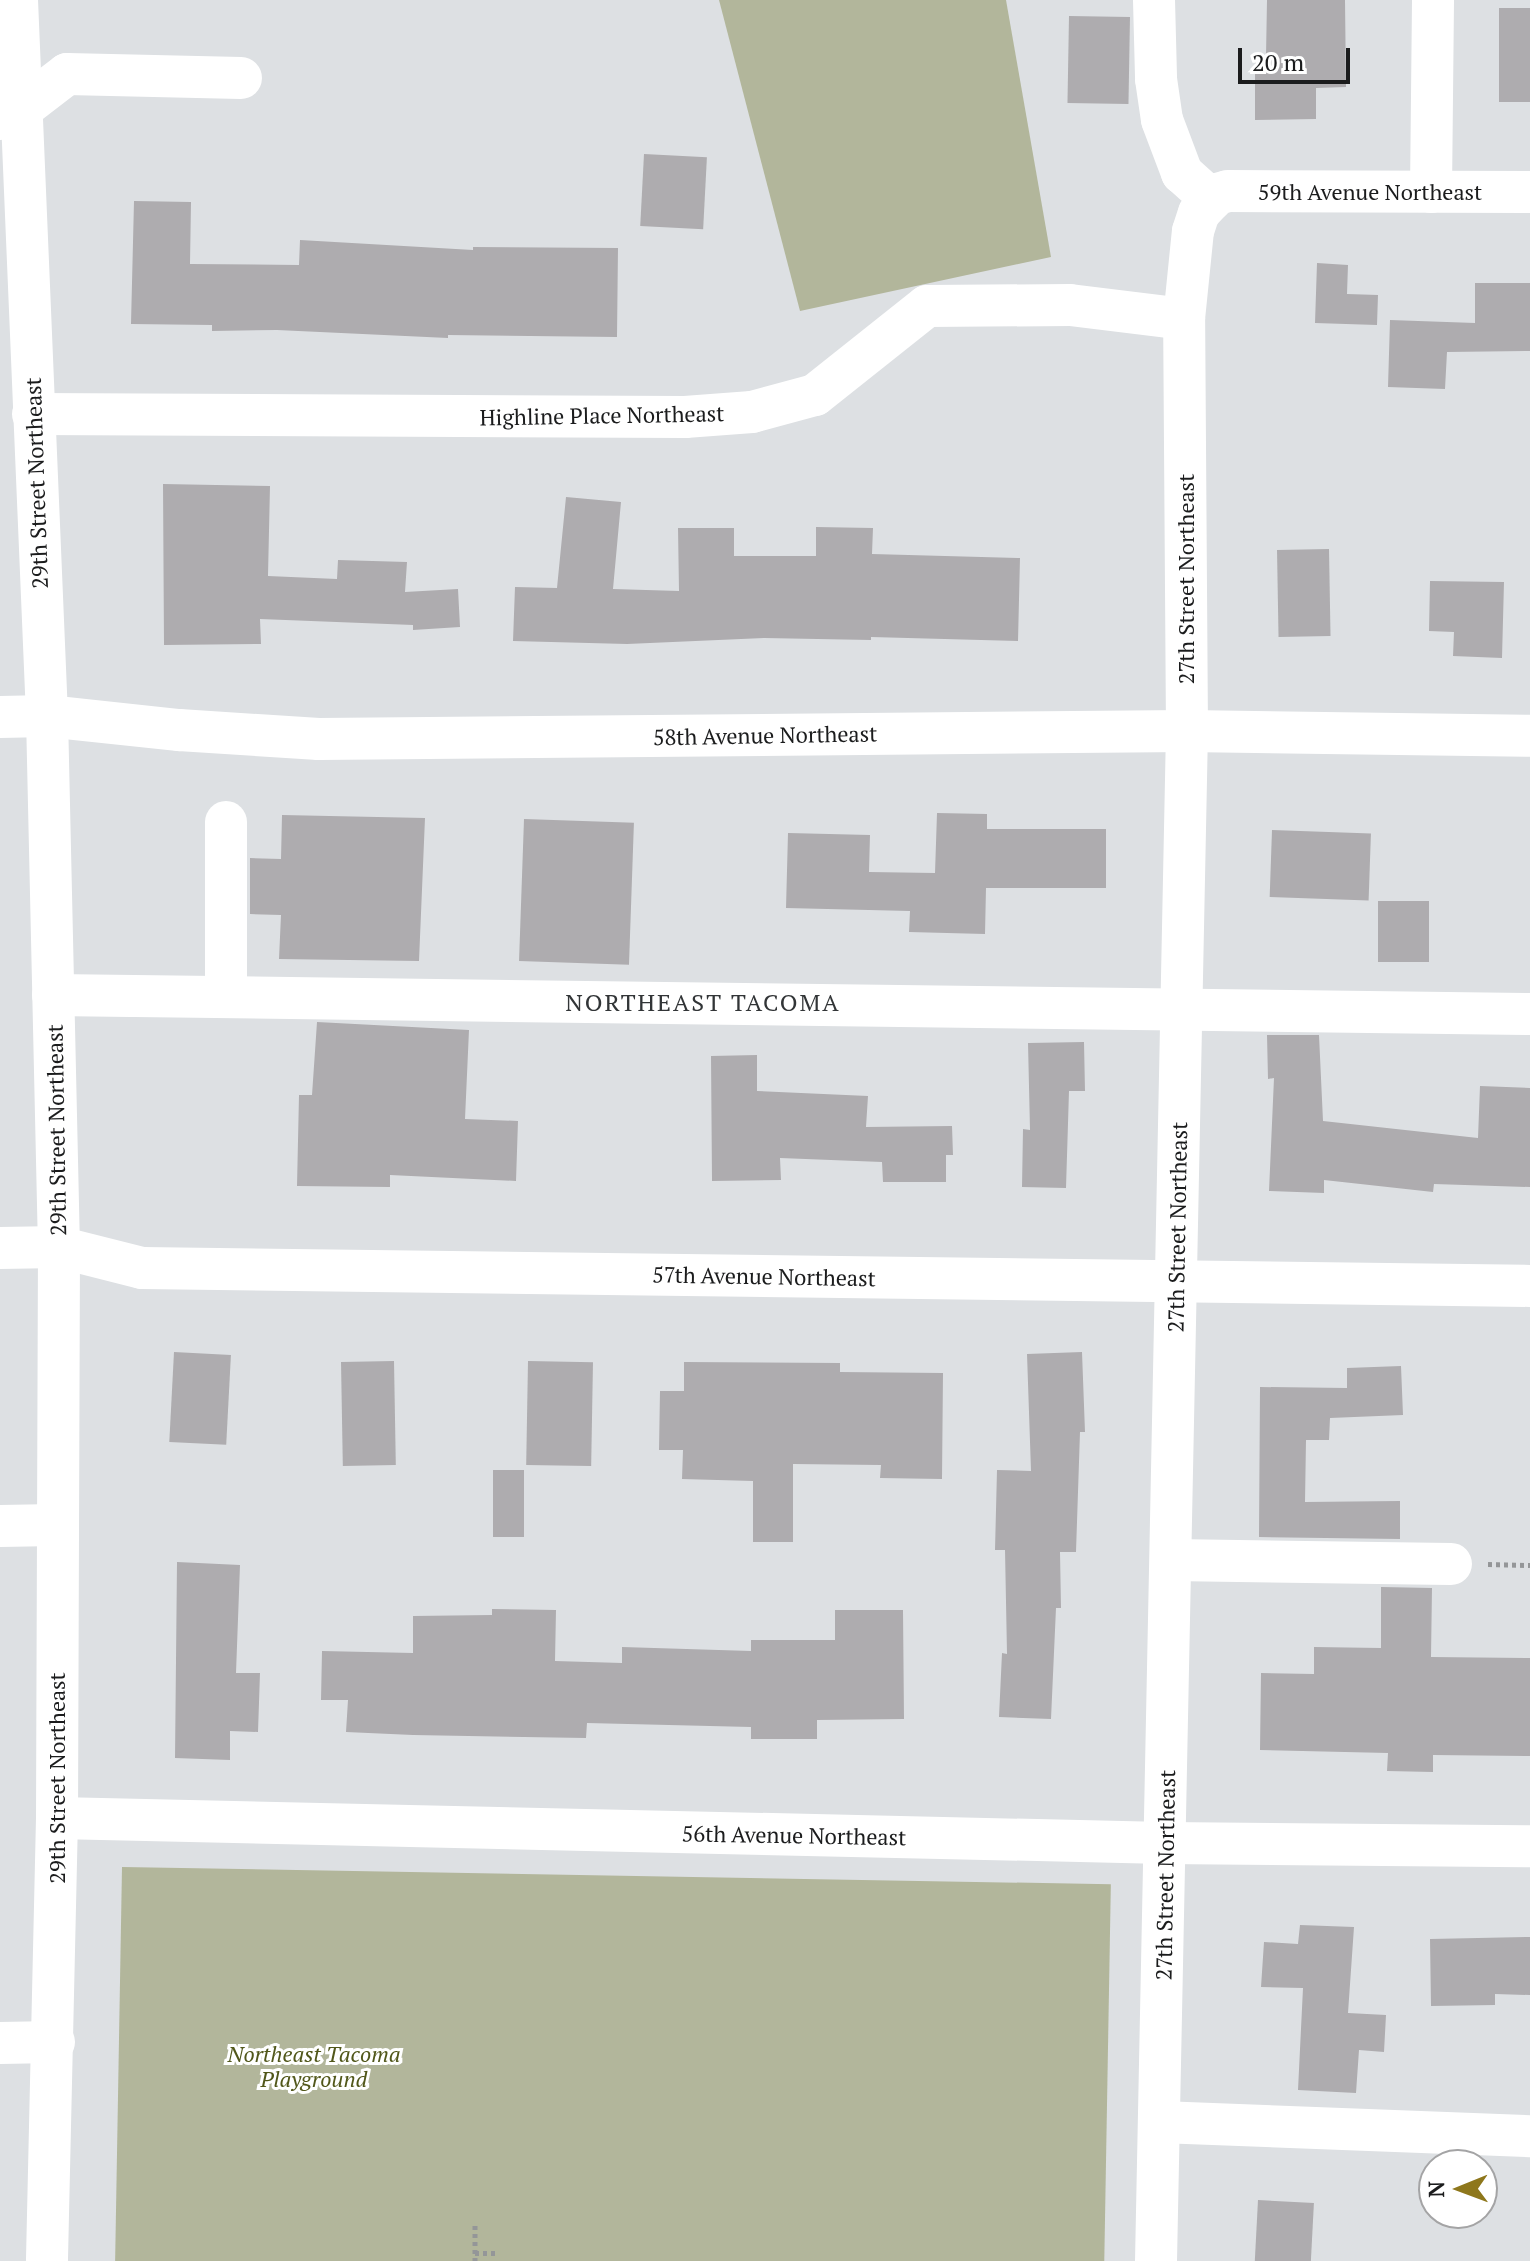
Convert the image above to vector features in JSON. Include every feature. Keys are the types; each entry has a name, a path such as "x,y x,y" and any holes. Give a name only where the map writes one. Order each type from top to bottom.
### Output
{"street":[{"name":"29th Street Northeast","path":"17,0 10,115 23,441 47,716 59,1247 57,1818 47,2261"},
{"path":"1154,0 1156,79 1162,120 1182,173 1212,200"},
{"path":"1431,192 1433,0"},
{"path":"10,115 67,74 241,78"},
{"name":"59th Avenue Northeast","path":"1212,200 1228,191 1530,192"},
{"name":"27th Street Northeast","path":"1156,2261 1179,1007 1187,731 1184,319 1193,231 1199,213 1212,200"},
{"name":"Highline Place Northeast","path":"23,441 752,412 815,395 927,306 1070,305 1184,319"},
{"name":"58th Avenue Northeast","path":"0,717 47,716 179,730 319,739 1187,731 1530,736"},
{"path":"226,822 226,997"},
{"path":"53,995 1179,1007 1530,1014"},
{"name":"57th Avenue Northeast","path":"0,1248 59,1247 142,1268 1530,1286"},
{"path":"0,1526 56,1525"},
{"path":"1171,1560 1451,1564"},
{"name":"56th Avenue Northeast","path":"57,1818 1165,1843 1530,1846"},
{"path":"0,2043 54,2042"},
{"path":"1160,2122 1530,2136"}],"path":[{"path":"475,2222 475,2261"},
{"path":"475,2253 498,2253"}],"green space":[{"path":"719,0 1006,0 1051,257 800,311"},
{"name":"Northeast Tacoma Playground","path":"122,1867 1111,1884 1104,2261 115,2261"}],"building":[{"path":"1267,0 1345,0 1346,87 1316,88 1316,119 1255,120 1255,57 1266,56"},
{"path":"1499,8 1530,8 1530,102 1499,102"},
{"path":"1069,16 1130,17 1128,104 1067,103"},
{"path":"644,154 707,157 703,229 640,226"},
{"path":"134,201 191,202 190,264 299,265 300,240 473,250 473,247 618,248 617,337 448,335 448,338 277,330 212,331 212,325 131,324"},
{"path":"1317,263 1348,265 1347,294 1378,295 1377,325 1315,323"},
{"path":"1475,283 1530,283 1530,351 1447,352 1445,389 1388,387 1390,320 1475,323"},
{"path":"163,484 270,486 268,576 337,579 338,560 407,562 405,592 458,589 460,627 413,630 413,625 260,619 261,644 164,645"},
{"path":"566,497 621,502 613,589 679,591 678,528 734,528 734,556 816,556 816,527 873,528 872,554 1020,558 1018,641 871,637 871,640 764,638 627,644 513,641 515,587 557,588"},
{"path":"1329,549 1331,636 1279,637 1277,550"},
{"path":"1430,581 1504,582 1502,658 1453,656 1454,632 1429,631"},
{"path":"937,813 987,814 987,829 1106,829 1106,888 986,888 985,934 909,932 910,911 786,908 788,833 870,835 869,872 935,873"},
{"path":"282,815 425,818 419,961 279,959 281,915 250,914 250,858 281,859"},
{"path":"524,819 634,823 629,965 519,961"},
{"path":"1272,830 1371,833 1369,900 1270,897"},
{"path":"1378,901 1429,901 1429,962 1378,962"},
{"path":"317,1022 469,1030 465,1119 518,1121 516,1181 390,1175 390,1187 297,1186 299,1095 312,1095"},
{"path":"1267,1035 1319,1035 1323,1121 1478,1138 1480,1086 1530,1088 1530,1187 1434,1184 1433,1192 1324,1180 1324,1193 1269,1191 1274,1078 1268,1079"},
{"path":"1084,1042 1085,1091 1069,1091 1066,1188 1022,1187 1023,1129 1030,1130 1028,1043"},
{"path":"757,1055 757,1091 868,1096 866,1127 952,1126 953,1155 946,1155 946,1182 883,1182 882,1162 780,1158 781,1180 712,1181 711,1056"},
{"path":"174,1352 231,1355 226,1445 169,1442"},
{"path":"1082,1352 1085,1432 1080,1432 1076,1552 1060,1552 1061,1608 1056,1608 1051,1719 999,1717 1002,1653 1007,1654 1005,1550 995,1550 997,1470 1031,1471 1027,1354"},
{"path":"394,1361 396,1465 343,1466 341,1362"},
{"path":"528,1361 593,1362 591,1466 526,1465"},
{"path":"684,1362 840,1363 840,1372 943,1373 942,1479 880,1478 881,1465 793,1464 793,1542 753,1542 753,1481 682,1479 683,1450 659,1450 660,1391 684,1391"},
{"path":"1401,1366 1403,1415 1330,1418 1329,1440 1306,1440 1305,1502 1400,1501 1400,1539 1259,1537 1260,1387 1347,1388 1347,1368"},
{"path":"493,1470 524,1470 524,1537 493,1537"},
{"path":"177,1562 240,1565 236,1673 260,1673 258,1732 230,1731 230,1760 175,1758"},
{"path":"1381,1587 1432,1588 1431,1657 1530,1658 1530,1756 1433,1755 1433,1772 1387,1771 1388,1753 1260,1750 1261,1673 1314,1674 1314,1647 1381,1648"},
{"path":"492,1609 556,1610 555,1661 622,1663 622,1647 751,1651 751,1640 835,1640 835,1610 903,1610 904,1719 817,1720 817,1739 751,1739 751,1727 587,1723 586,1738 413,1735 346,1732 348,1700 321,1700 322,1651 413,1653 413,1616 492,1615"},
{"path":"1300,1925 1354,1927 1348,2013 1386,2015 1384,2052 1359,2050 1356,2093 1298,2090 1303,1988 1261,1987 1264,1942 1298,1944"},
{"path":"1530,1937 1530,1995 1495,1994 1495,2005 1431,2006 1430,1939"},
{"path":"1258,2200 1314,2203 1311,2261 1255,2261"}],"district":[{"name":"NORTHEAST TACOMA","path":"703,1003"}]}
